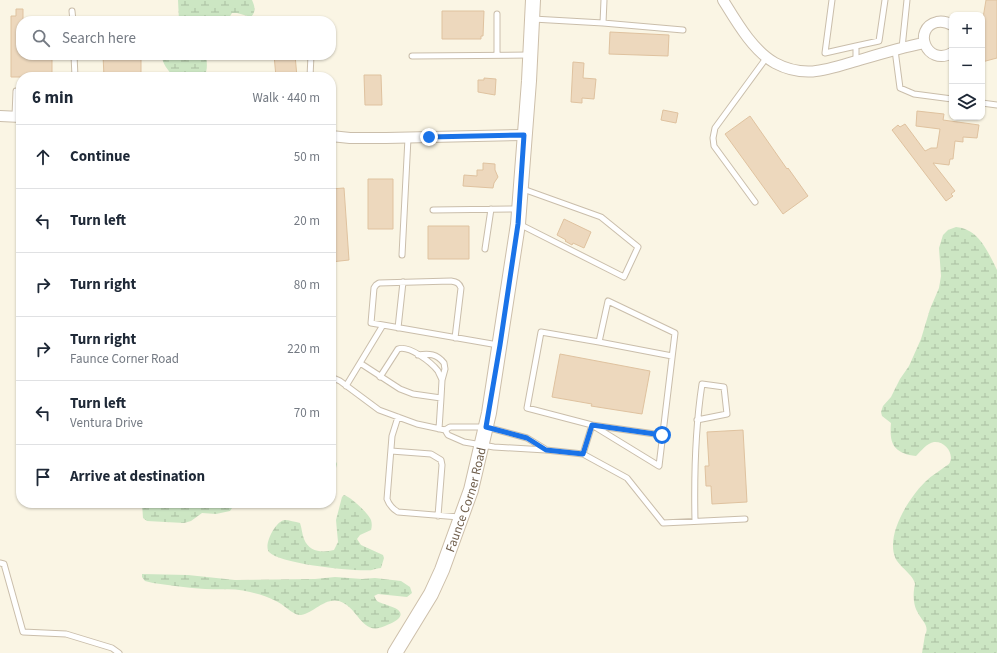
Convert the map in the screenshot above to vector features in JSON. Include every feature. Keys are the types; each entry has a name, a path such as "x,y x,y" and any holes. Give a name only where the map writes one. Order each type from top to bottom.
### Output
{"main road":[{"name":"Faunce Corner Road","path":"395,653 433,589 442,570 471,490 486,427 518,224 533,0"}],"street":[{"path":"723,0 739,26 759,50 774,62 791,69 810,72 827,70 924,43"},
{"path":"949,24 945,22 934,23 929,26 926,31 924,43 926,48 935,55 946,56 949,54"},
{"path":"0,116 16,116"},
{"path":"336,137 408,138 524,135"}],"lane":[{"path":"603,23 604,0"},
{"path":"832,0 825,53 879,41 885,0"},
{"path":"907,0 898,49 900,88 914,94 949,99"},
{"path":"72,11 72,16"},
{"path":"496,14 497,55"},
{"path":"532,19 683,30"},
{"path":"856,46 856,61"},
{"path":"412,56 530,55"},
{"path":"755,202 714,146 713,138 715,128 768,57"},
{"path":"74,60 75,72"},
{"path":"310,72 311,60"},
{"path":"985,103 997,105"},
{"path":"402,255 408,138"},
{"path":"518,224 624,277 638,247 601,217 521,188"},
{"path":"486,249 491,209"},
{"path":"433,210 519,209"},
{"path":"398,328 403,282"},
{"path":"455,338 461,288 457,282 379,283 374,288 371,322 398,328 455,338 500,345"},
{"path":"592,425 659,466 675,333 608,301 599,342"},
{"path":"346,386 383,325"},
{"path":"662,435 592,425 527,408 541,332 672,356"},
{"path":"380,377 398,350 404,348 418,355 437,371 442,380"},
{"path":"418,355 435,355 444,362 445,374 442,380 441,398 442,429 448,435 464,442 494,447 583,454 627,478 663,523 745,519"},
{"path":"360,363 400,389 413,394 441,398"},
{"path":"336,380 379,410 417,424 442,429 450,427 486,427 527,438 546,450"},
{"path":"694,521 694,466 697,420 702,384 724,387 727,414 697,420"},
{"path":"398,417 392,436 387,499 389,503 394,510 398,512 460,517"},
{"path":"583,454 592,425"},
{"path":"391,451 431,454 441,460 442,465 438,516"},
{"path":"0,563 4,564 23,632 66,634 112,648 119,653"}],"green space":[{"path":"178,0 252,0 254,7 252,16 232,13 230,16 179,16"},
{"path":"163,60 206,60 207,66 206,72 170,72"},
{"path":"956,227 971,232 982,242 997,270 997,653 922,653 927,629 915,605 915,584 912,577 899,564 895,557 893,548 896,527 912,497 925,482 949,464 951,460 950,453 946,446 938,442 929,444 916,456 903,453 898,450 892,442 891,423 882,416 881,412 883,406 891,397 900,379 909,366 921,339 930,309 939,288 941,276 939,248 943,235 948,230"},
{"path":"344,495 359,506 371,520 371,530 360,535 357,539 361,545 383,555 384,558 381,568 372,570 351,570 319,566 287,560 269,552 268,544 271,533 281,521 285,520 300,523 304,539 309,547 321,551 334,550 338,542 336,520 342,497"},
{"path":"142,508 232,508 230,511 216,514 202,513 191,521 184,523 147,521 143,518"},
{"path":"142,574 188,575 235,580 315,579 335,577 362,579 375,578 401,581 410,587 412,593 407,597 378,594 374,596 377,601 394,607 400,612 400,615 394,622 385,626 370,628 360,620 346,604 339,601 334,600 328,602 309,612 299,615 293,613 279,602 257,594 239,590 199,589 153,583 145,581"}],"building":[{"path":"986,0 997,0 997,58 985,61 985,12"},
{"path":"16,9 23,9 23,16 16,16"},
{"path":"442,11 484,11 483,36 481,36 481,39 442,39"},
{"path":"11,16 16,16 16,60 52,60 52,72 16,72 16,77 11,77"},
{"path":"610,32 669,35 668,56 609,54"},
{"path":"103,60 141,60 141,72 104,72"},
{"path":"274,60 295,60 297,72 276,72"},
{"path":"573,62 584,63 583,78 596,79 594,99 582,98 582,103 571,102"},
{"path":"364,75 381,75 382,105 365,105"},
{"path":"484,78 496,79 495,95 478,92 478,80 484,80"},
{"path":"663,110 678,113 676,123 661,120"},
{"path":"917,111 944,114 943,120 979,125 977,138 963,137 963,142 955,141 953,159 950,159 949,165 933,163 955,191 951,194 953,196 946,201 892,130 898,125 900,127 905,124 925,151 931,148 937,148 940,129 916,126"},
{"path":"750,116 808,196 783,214 725,134"},
{"path":"483,163 495,164 495,170 498,177 493,188 463,186 464,175 477,176 477,170 483,170"},
{"path":"368,179 393,179 393,229 368,229"},
{"path":"344,188 349,260 336,261 336,189"},
{"path":"564,219 591,232 584,248 573,243 572,245 557,235"},
{"path":"428,226 469,226 469,259 428,259"},
{"path":"560,354 650,371 642,414 591,406 592,404 552,397"},
{"path":"743,430 747,502 712,504 711,486 706,486 705,466 709,466 707,432"}],"route":[{"path":"429,137 524,135 518,224 486,427 527,438 546,450 583,454 592,425 662,435"}]}
